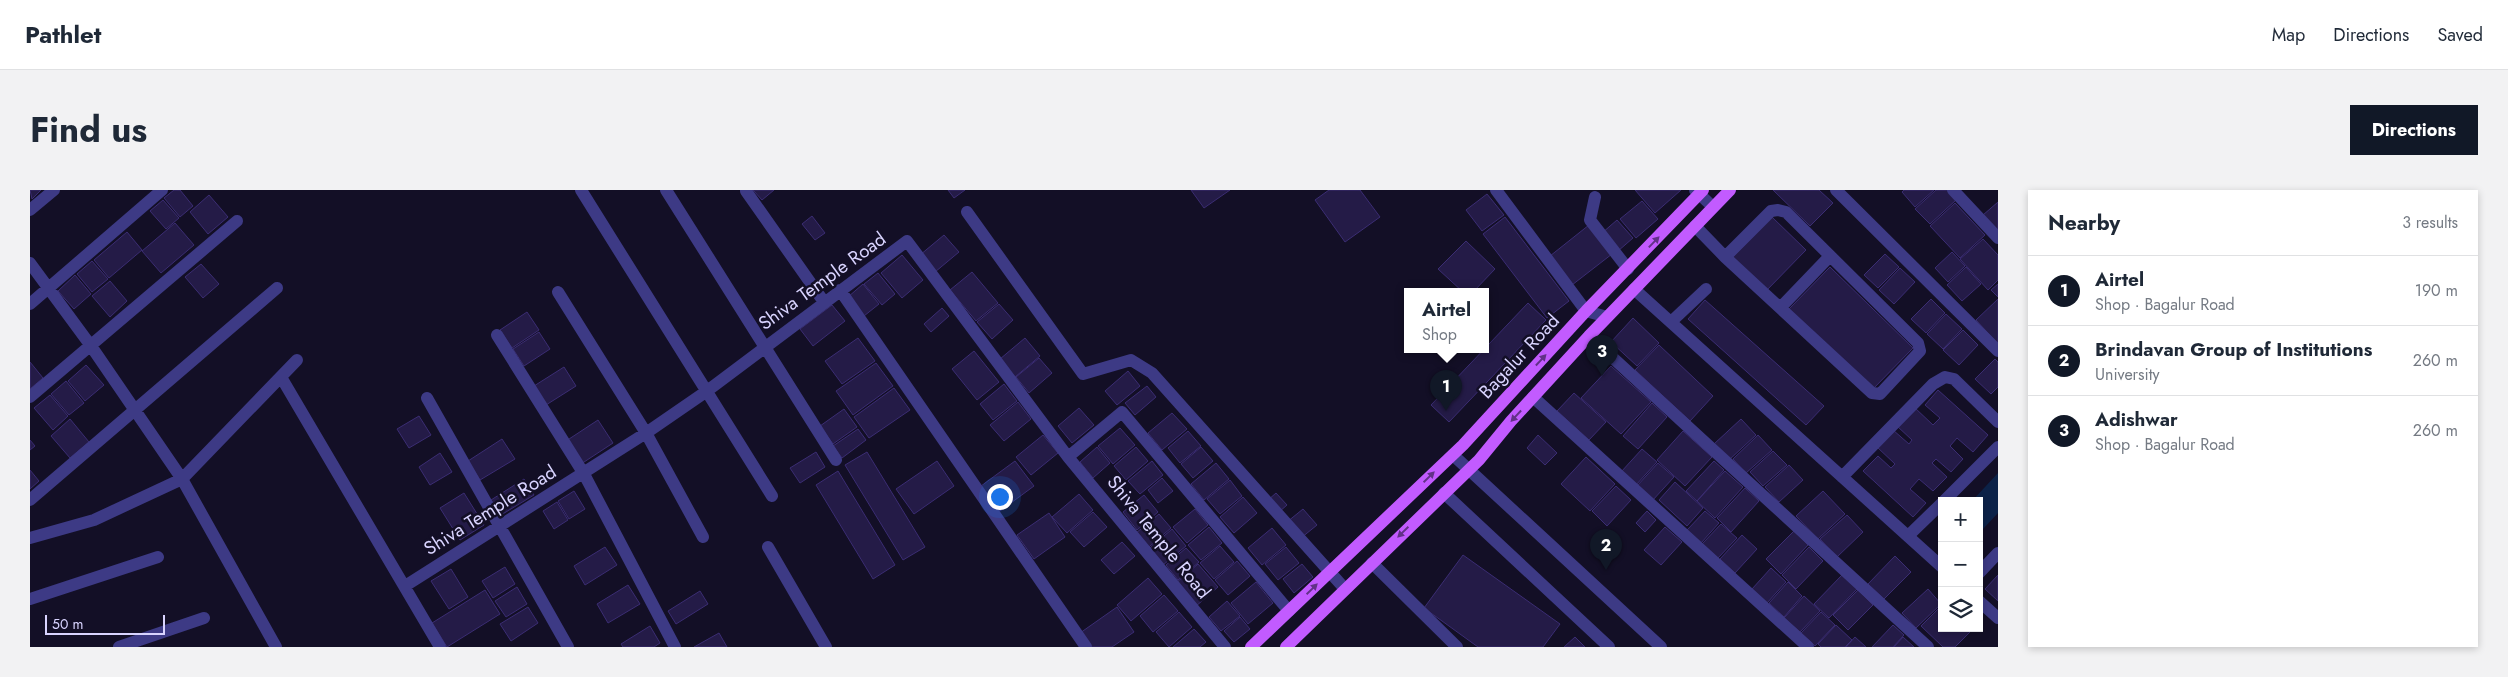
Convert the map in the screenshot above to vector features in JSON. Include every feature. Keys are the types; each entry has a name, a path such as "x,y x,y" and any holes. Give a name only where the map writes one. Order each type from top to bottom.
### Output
{"main road":[{"name":"Bagalur Road","path":"1286,647 1468,470 1589,336 1730,190"},
{"name":"Bagalur Road","path":"1251,647 1453,455 1699,192"}],"street":[{"path":"30,210 54,190"},
{"path":"30,304 162,190"},
{"path":"581,190 772,496"},
{"path":"666,190 836,460"},
{"path":"1496,190 1586,311 1607,317"},
{"path":"1836,190 1998,351"},
{"path":"1953,190 1998,238"},
{"path":"746,191 824,302"},
{"path":"1699,192 1713,207"},
{"path":"1595,197 1590,220 1628,269"},
{"path":"1695,226 1726,257 1780,308 1872,393 1880,394 1917,357 1920,351 1918,343 1786,212 1771,211 1726,257"},
{"path":"967,212 1082,374 1131,360 1152,373 1345,589"},
{"path":"30,397 237,221"},
{"name":"Shiva Temple Road","path":"405,586 646,433 707,391 765,345 907,242 1068,456 1225,647"},
{"path":"1780,308 1830,256"},
{"path":"30,263 91,346 182,480 276,647"},
{"path":"30,500 135,412 277,288"},
{"path":"1634,289 1938,563"},
{"path":"1672,322 1706,289"},
{"path":"840,290 1086,647"},
{"path":"558,292 646,433 703,537"},
{"path":"498,335 584,474 675,647"},
{"path":"1589,336 1928,647"},
{"path":"30,538 94,520 182,480 297,360"},
{"path":"281,377 440,647"},
{"path":"1842,477 1933,384 1944,377 1954,379 1998,422"},
{"path":"1533,397 1808,647"},
{"path":"428,398 568,647"},
{"path":"1068,456 1122,412 1289,611"},
{"path":"1948,497 1998,447"},
{"path":"1453,455 1661,647"},
{"path":"1444,494 1610,647"},
{"path":"1908,536 1938,507"},
{"path":"768,547 826,647"},
{"path":"1983,569 1998,553"},
{"path":"30,600 158,557"},
{"path":"1372,563 1457,647"},
{"path":"1983,605 1998,618"},
{"path":"119,647 204,618"}],"water":[{"path":"1998,473 1998,513 1983,529 1983,497 1976,497"}],"building":[{"path":"30,190 41,190 32,199"},
{"path":"174,190 180,190 193,206 180,217 164,198"},
{"path":"753,190 774,190 762,200"},
{"path":"948,190 965,190 954,198"},
{"path":"1191,190 1230,190 1204,208"},
{"path":"1329,190 1360,190 1380,217 1345,242 1315,200"},
{"path":"1635,190 1681,190 1655,213"},
{"path":"1773,190 1819,190 1833,203 1810,226"},
{"path":"1904,190 1934,190 1915,207 1902,192"},
{"path":"1936,190 1947,190 1956,200 1930,224 1915,209"},
{"path":"1487,194 1504,215 1482,231 1466,210"},
{"path":"209,195 228,217 208,234 190,212"},
{"path":"163,200 179,218 166,229 150,211"},
{"path":"1642,201 1658,219 1636,238 1620,219"},
{"path":"1998,202 1998,231 1983,215"},
{"path":"1955,203 1985,235 1960,258 1930,226"},
{"path":"812,216 825,233 815,240 802,224"},
{"path":"1505,217 1569,301 1547,318 1483,234"},
{"path":"1772,217 1806,250 1765,292 1731,259"},
{"path":"1617,220 1633,238 1618,251 1602,233"},
{"path":"175,223 194,245 161,273 142,251"},
{"path":"1589,225 1612,254 1572,285 1550,256"},
{"path":"127,232 142,250 109,278 94,260"},
{"path":"944,235 959,252 935,272 920,255"},
{"path":"1983,239 1998,255 1998,280 1988,290 1960,259"},
{"path":"1466,241 1495,269 1477,288 1459,288 1438,269"},
{"path":"1952,252 1965,266 1948,282 1935,268"},
{"path":"1885,254 1899,267 1878,288 1864,275"},
{"path":"902,255 923,280 902,298 881,273"},
{"path":"92,261 108,279 92,292 77,274"},
{"path":"201,264 219,284 203,298 185,277"},
{"path":"1830,267 1913,348 1872,390 1789,309"},
{"path":"1966,267 1981,284 1962,301 1947,285"},
{"path":"1900,268 1915,282 1894,304 1879,290"},
{"path":"972,272 998,303 976,321 950,290"},
{"path":"878,273 895,294 882,305 864,284"},
{"path":"75,275 91,294 74,309 58,291"},
{"path":"110,281 127,301 110,317 92,296"},
{"path":"863,284 879,304 864,316 848,297"},
{"path":"1998,284 1998,297 1991,290"},
{"path":"1931,299 1945,313 1926,333 1911,319"},
{"path":"1998,299 1998,342 1997,343 1976,320"},
{"path":"1705,300 1824,406 1806,425 1688,319"},
{"path":"1528,303 1546,320 1449,422 1431,405 1480,353 1489,353 1489,344"},
{"path":"999,304 1013,320 992,339 977,322"},
{"path":"832,305 845,321 813,346 800,329"},
{"path":"942,308 949,316 931,332 924,324"},
{"path":"527,312 539,330 512,348 500,330"},
{"path":"1946,314 1962,329 1943,349 1927,334"},
{"path":"1633,318 1659,343 1637,366 1611,342"},
{"path":"1963,330 1978,345 1959,365 1943,350"},
{"path":"539,332 550,349 524,366 513,349"},
{"path":"858,338 875,361 842,384 825,361"},
{"path":"1025,338 1040,356 1015,377 1000,359"},
{"path":"1659,345 1713,396 1690,421 1635,370"},
{"path":"974,351 999,382 977,400 952,369"},
{"path":"1039,358 1052,373 1029,393 1016,377"},
{"path":"1995,359 1998,362 1998,387 1991,394 1975,379"},
{"path":"30,362 43,378 30,389"},
{"path":"876,363 893,386 853,415 836,391"},
{"path":"86,365 104,385 85,401 68,381"},
{"path":"1611,366 1651,402 1621,434 1581,398"},
{"path":"564,367 576,386 546,405 534,386"},
{"path":"1128,371 1140,386 1117,405 1105,391"},
{"path":"66,381 84,403 69,415 51,394"},
{"path":"1004,384 1017,401 993,420 980,404"},
{"path":"1147,386 1156,397 1135,415 1125,403"},
{"path":"894,388 910,410 869,438 854,417"},
{"path":"1938,390 1988,435 1973,452 1957,438 1950,446 1963,459 1951,472 1936,459 1932,463 1947,477 1933,491 1919,479 1910,489 1926,503 1913,517 1863,471 1878,456 1891,468 1895,464 1877,447 1893,430 1909,444 1912,440 1897,426 1914,407 1933,425 1940,418 1925,405"},
{"path":"1574,393 1606,422 1589,440 1557,411"},
{"path":"50,395 68,416 53,430 34,408"},
{"path":"1018,402 1031,419 1004,441 990,425"},
{"path":"1652,403 1667,417 1638,449 1623,436"},
{"path":"1079,408 1094,425 1072,443 1058,426"},
{"path":"844,409 857,427 833,444 820,426"},
{"path":"1172,413 1187,429 1162,450 1148,433"},
{"path":"419,416 431,435 409,448 397,429"},
{"path":"70,419 89,442 70,458 51,436"},
{"path":"1741,419 1756,435 1729,460 1714,444"},
{"path":"598,420 613,443 581,464 566,441"},
{"path":"1120,428 1135,445 1113,464 1098,446"},
{"path":"858,429 866,440 842,458 833,446"},
{"path":"1188,431 1201,446 1180,463 1168,448"},
{"path":"1683,431 1712,457 1685,486 1657,460"},
{"path":"1043,435 1058,453 1031,475 1016,457"},
{"path":"1538,435 1557,453 1545,465 1527,448"},
{"path":"1758,435 1772,450 1746,473 1733,459"},
{"path":"502,439 515,459 480,480 468,461"},
{"path":"30,440 35,446 30,450"},
{"path":"1097,447 1110,463 1093,478 1080,462"},
{"path":"1136,447 1148,461 1126,480 1114,466"},
{"path":"1201,447 1213,461 1193,478 1181,464"},
{"path":"1642,449 1657,462 1635,486 1621,472"},
{"path":"1773,451 1787,465 1763,486 1750,472"},
{"path":"816,452 825,467 800,483 790,468"},
{"path":"867,452 925,547 903,560 845,465"},
{"path":"440,453 452,472 430,485 419,467"},
{"path":"1586,457 1615,484 1590,511 1561,484"},
{"path":"937,461 954,486 914,514 896,489"},
{"path":"1015,461 1034,486 1000,511 981,486"},
{"path":"1152,461 1163,475 1140,494 1128,481"},
{"path":"1714,461 1724,470 1697,501 1686,491"},
{"path":"1216,463 1229,479 1204,500 1191,484"},
{"path":"1658,463 1674,477 1652,501 1636,487"},
{"path":"1789,465 1803,480 1779,502 1765,487"},
{"path":"30,470 39,481 30,489"},
{"path":"838,471 895,565 873,579 816,485"},
{"path":"1725,471 1743,487 1715,518 1697,501"},
{"path":"1162,478 1173,491 1158,503 1148,490"},
{"path":"524,479 534,495 501,515 491,500"},
{"path":"1230,480 1242,496 1220,514 1207,499"},
{"path":"1675,482 1703,508 1687,526 1659,500"},
{"path":"1616,486 1631,500 1607,526 1592,511"},
{"path":"1745,488 1759,501 1731,532 1717,518"},
{"path":"574,491 585,509 569,519 558,501"},
{"path":"1823,491 1845,514 1818,539 1796,516"},
{"path":"464,493 484,525 460,540 440,508"},
{"path":"1276,493 1287,505 1279,512 1268,500"},
{"path":"1079,494 1093,510 1067,533 1052,517"},
{"path":"1144,495 1158,512 1137,530 1123,512"},
{"path":"1243,497 1257,513 1234,533 1220,517"},
{"path":"557,502 568,520 554,529 543,511"},
{"path":"1195,509 1208,525 1187,543 1173,527"},
{"path":"1303,509 1317,525 1301,538 1287,522"},
{"path":"1647,511 1656,520 1645,532 1636,523"},
{"path":"1705,511 1719,523 1701,543 1687,530"},
{"path":"1093,512 1107,527 1084,547 1070,532"},
{"path":"1049,513 1065,537 1034,559 1017,535"},
{"path":"1159,514 1171,528 1149,547 1136,533"},
{"path":"1847,515 1863,532 1837,557 1820,539"},
{"path":"1721,524 1737,538 1718,558 1702,544"},
{"path":"1209,527 1222,543 1201,560 1188,545"},
{"path":"1665,527 1682,542 1661,565 1644,550"},
{"path":"1272,528 1286,545 1262,565 1248,548"},
{"path":"1172,529 1186,546 1163,565 1149,549"},
{"path":"1794,531 1808,545 1781,574 1766,559"},
{"path":"1742,535 1757,549 1735,573 1720,559"},
{"path":"1122,542 1135,556 1114,574 1101,560"},
{"path":"1220,546 1234,562 1214,579 1200,563"},
{"path":"605,547 617,565 585,585 574,566"},
{"path":"1286,547 1299,563 1278,580 1265,564"},
{"path":"1809,547 1823,561 1796,589 1782,575"},
{"path":"1186,548 1199,562 1178,580 1166,565"},
{"path":"1463,555 1560,624 1543,647 1478,647 1424,608"},
{"path":"1895,556 1911,572 1884,599 1868,584"},
{"path":"1237,561 1250,576 1228,595 1215,580"},
{"path":"1198,564 1218,587 1195,607 1176,583"},
{"path":"1302,564 1313,577 1294,593 1283,579"},
{"path":"505,567 515,584 493,598 482,581"},
{"path":"1771,568 1786,582 1767,603 1752,589"},
{"path":"451,569 468,597 449,609 431,581"},
{"path":"1842,575 1857,589 1829,618 1814,604"},
{"path":"1998,575 1998,601 1985,589"},
{"path":"1148,578 1162,594 1131,621 1117,605"},
{"path":"1256,582 1273,603 1248,624 1231,603"},
{"path":"1788,582 1802,596 1784,617 1769,603"},
{"path":"628,585 640,604 608,623 597,604"},
{"path":"517,587 527,604 506,617 495,601"},
{"path":"1928,589 1938,601 1938,607 1916,628 1902,613"},
{"path":"485,590 500,614 447,647 432,623"},
{"path":"1858,590 1873,605 1848,630 1833,615"},
{"path":"700,591 708,604 676,624 668,611"},
{"path":"1164,595 1178,611 1153,632 1140,616"},
{"path":"1804,596 1820,611 1800,632 1784,618"},
{"path":"1227,601 1240,616 1221,631 1209,617"},
{"path":"528,607 538,623 511,641 500,624"},
{"path":"1117,607 1134,632 1112,647 1090,647 1080,633"},
{"path":"1938,609 1938,632 1970,632 1955,647 1943,647 1921,626"},
{"path":"1179,612 1192,627 1169,647 1156,632"},
{"path":"1821,612 1835,625 1815,646 1801,633"},
{"path":"1240,617 1250,629 1234,642 1224,631"},
{"path":"1836,625 1852,640 1845,647 1821,647 1818,644"},
{"path":"1893,625 1904,635 1893,647 1872,647"},
{"path":"650,626 660,643 654,647 623,647 621,644"},
{"path":"1194,629 1206,642 1200,647 1173,647"},
{"path":"719,633 727,647 694,647"},
{"path":"1575,637 1585,647 1564,647"},
{"path":"1855,637 1866,647 1846,647"},
{"path":"1903,637 1914,647 1894,647"}],"place":[{"name":"Adishwar","path":"1602,376"},
{"name":"Airtel","path":"1446,411"},
{"name":"Brindavan Group of Institutions","path":"1606,570"}]}
